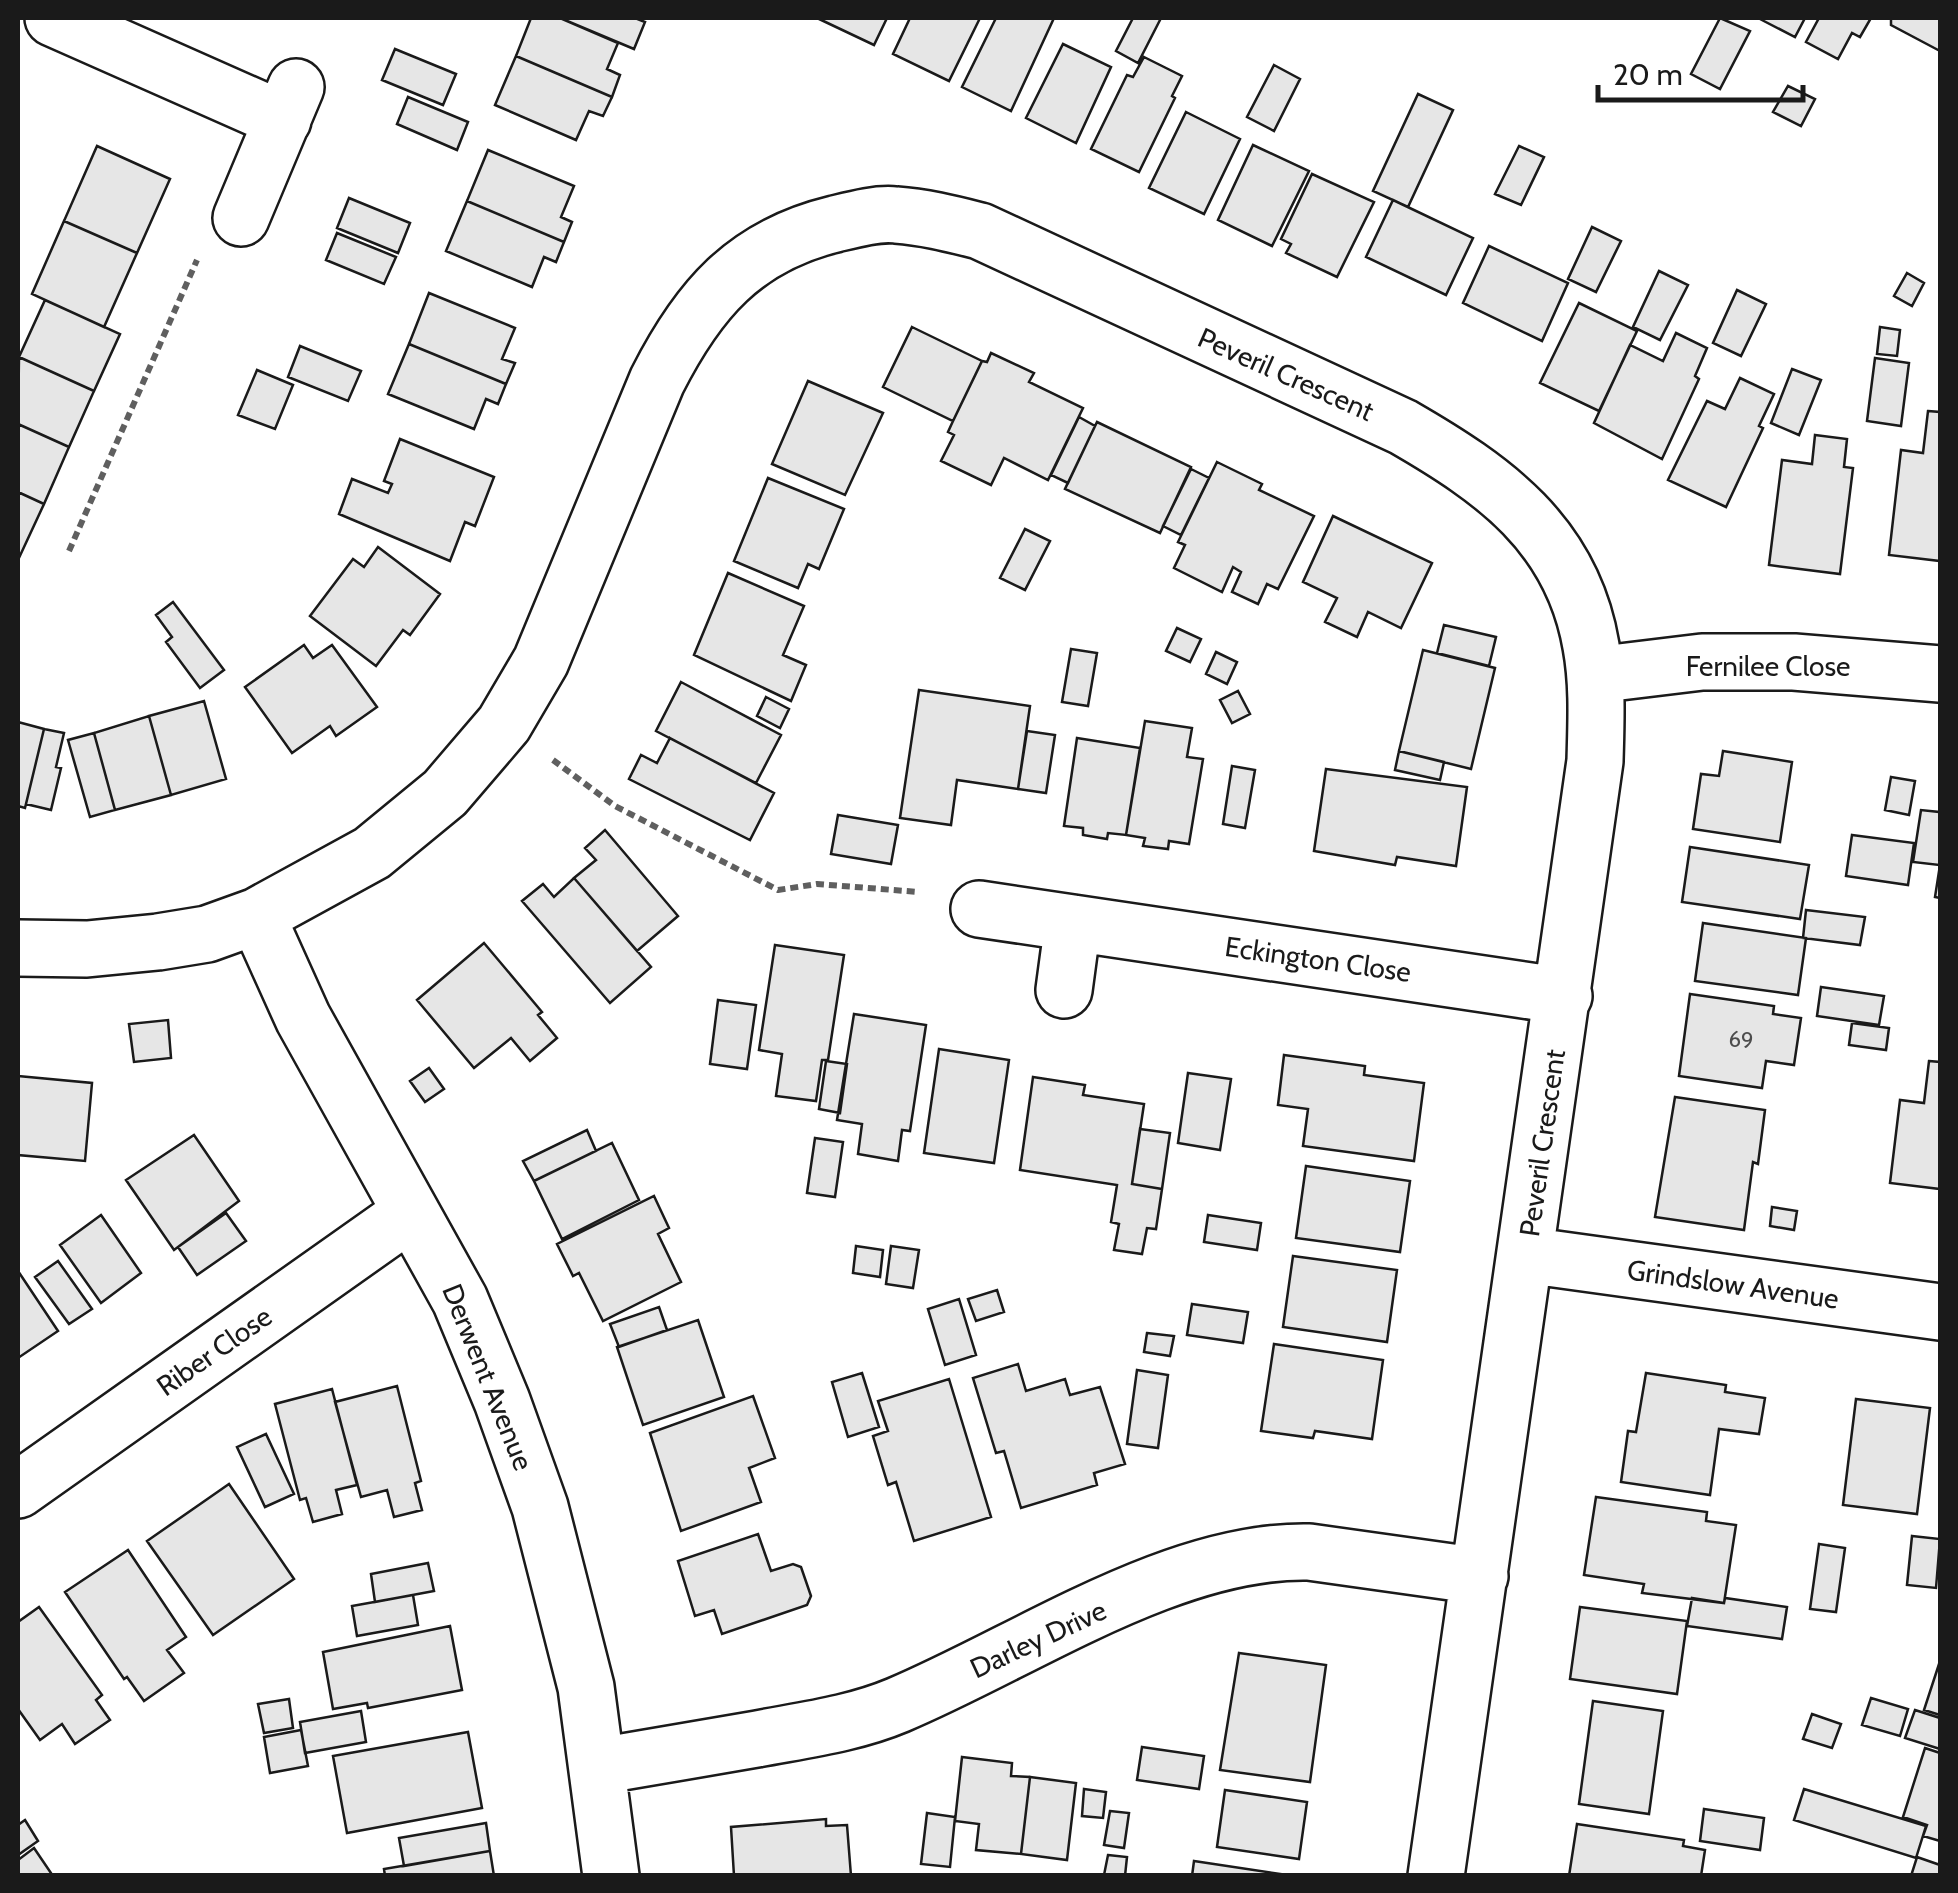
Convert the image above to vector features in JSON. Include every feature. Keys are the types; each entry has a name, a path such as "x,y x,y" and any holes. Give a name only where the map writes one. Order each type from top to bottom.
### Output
{"street":[{"path":"53,18 289,104 241,218"},
{"name":"Peveril Crescent","path":"18,948 87,950 158,942 207,934 257,916 372,854 445,793 504,724 541,661 677,341 729,275 766,249 808,230 891,214 930,218 980,231 1402,427 1468,464 1514,502 1554,550 1579,600 1595,675 1595,761 1436,1876"},
{"name":"Fernilee Close","path":"1595,675 1702,662 1794,662 1940,674"},
{"name":"Eckington Close","path":"979,909 1564,996"},
{"name":"Derwent Avenue","path":"257,916 303,1018 460,1300 502,1401 540,1507 586,1688 611,1876"},
{"path":"1064,990 1073,923"},
{"name":"Riber Close","path":"18,1490 410,1213"},
{"name":"Grindslow Avenue","path":"1526,1255 1940,1312"},
{"name":"Darley Drive","path":"598,1766 854,1720 896,1706 1174,1577 1220,1563 1283,1551 1309,1552 1480,1576"}],"path":[{"path":"69,551 203,248 241,218"},
{"path":"504,724 615,806 778,890 817,884 940,893 939,904 979,909"}],"building":[{"path":"531,18 560,18 618,43 607,69 620,75 612,97 516,56"},
{"path":"560,18 635,18 645,22 634,49"},
{"path":"817,18 887,18 874,45"},
{"path":"910,18 980,18 949,81 893,54"},
{"path":"996,18 1054,18 1011,111 962,87"},
{"path":"1133,18 1161,18 1138,63 1116,51"},
{"path":"1720,18 1750,31 1720,89 1691,74"},
{"path":"1758,18 1805,18 1795,37"},
{"path":"1819,18 1871,18 1860,37 1852,33 1838,59 1806,42"},
{"path":"1891,18 1940,18 1940,51 1891,25"},
{"path":"1063,44 1111,67 1076,143 1026,118"},
{"path":"395,49 456,74 443,105 382,80"},
{"path":"516,56 612,97 603,116 589,111 576,140 495,105"},
{"path":"1144,57 1182,76 1139,172 1091,149 1127,75 1133,77"},
{"path":"1274,65 1300,79 1274,131 1247,117"},
{"path":"1788,86 1815,99 1801,126 1773,112"},
{"path":"1418,94 1453,110 1408,207 1373,191"},
{"path":"408,97 468,122 457,150 397,124"},
{"path":"1186,112 1240,139 1204,214 1149,188"},
{"path":"1253,145 1309,171 1272,246 1218,220"},
{"path":"97,146 170,179 137,253 64,221"},
{"path":"1519,146 1544,157 1521,205 1495,194"},
{"path":"488,150 574,186 561,217 572,222 564,242 467,201"},
{"path":"1312,174 1374,202 1337,277 1286,253 1291,244 1281,239"},
{"path":"349,198 410,223 398,253 337,228"},
{"path":"1393,200 1473,238 1446,295 1366,257"},
{"path":"467,201 564,242 556,262 544,257 532,287 446,251"},
{"path":"64,221 137,253 104,327 32,294"},
{"path":"1592,227 1621,241 1596,292 1568,279"},
{"path":"337,233 396,257 384,284 326,260"},
{"path":"1489,246 1568,283 1542,341 1463,303"},
{"path":"1659,271 1688,285 1660,340 1633,327"},
{"path":"1907,273 1924,283 1912,306 1894,296"},
{"path":"1737,290 1766,304 1741,356 1713,343"},
{"path":"429,293 515,328 502,359 515,363 506,384 409,344"},
{"path":"45,300 120,334 94,391 19,357"},
{"path":"1579,303 1637,331 1599,411 1540,383"},
{"path":"912,327 982,361 953,421 883,387"},
{"path":"1880,327 1900,330 1897,356 1877,354"},
{"path":"1676,333 1707,348 1695,376 1699,379 1662,459 1594,423 1630,345 1663,361"},
{"path":"409,344 506,384 498,404 486,399 474,429 388,394"},
{"path":"300,346 361,371 348,401 288,377"},
{"path":"991,353 1034,373 1029,382 1083,408 1048,480 1004,458 991,485 941,461 954,435 948,432 953,421 982,361 987,362"},
{"path":"19,357 94,391 69,447 18,424"},
{"path":"1875,358 1909,363 1901,426 1867,421"},
{"path":"1792,369 1821,380 1799,435 1771,423"},
{"path":"257,370 293,385 275,429 238,415"},
{"path":"1740,378 1774,394 1759,426 1763,428 1726,507 1668,480 1707,401 1725,409"},
{"path":"808,381 883,413 845,495 772,464"},
{"path":"1928,411 1940,412 1940,561 1889,555 1901,450 1923,453"},
{"path":"1079,417 1095,426 1068,483 1051,475"},
{"path":"1097,422 1191,467 1160,533 1065,489"},
{"path":"18,424 69,447 44,504 18,492"},
{"path":"1815,435 1847,439 1844,467 1853,468 1840,574 1769,565 1782,460 1812,464"},
{"path":"400,439 494,477 475,526 465,522 450,561 339,514 352,479 388,493 392,484 384,481"},
{"path":"1217,462 1262,484 1259,490 1314,516 1278,589 1267,584 1258,604 1232,592 1241,572 1233,567 1222,592 1174,568 1185,545 1178,542"},
{"path":"1191,469 1209,478 1181,535 1163,526"},
{"path":"768,478 844,509 819,569 808,564 798,588 734,561"},
{"path":"18,492 44,504 18,560"},
{"path":"1333,516 1432,563 1401,628 1368,612 1357,637 1325,622 1337,598 1303,582"},
{"path":"1025,529 1050,541 1025,590 1000,578"},
{"path":"378,547 440,594 410,635 403,630 376,666 310,616 353,559 364,567"},
{"path":"728,573 804,606 783,655 806,665 791,701 694,655"},
{"path":"173,602 224,670 200,688 166,642 172,637 156,615"},
{"path":"1444,625 1496,637 1489,666 1437,653"},
{"path":"1177,628 1201,639 1190,662 1166,651"},
{"path":"304,645 313,658 332,645 377,707 336,736 330,726 292,753 245,687"},
{"path":"1071,649 1097,653 1088,706 1062,702"},
{"path":"1423,650 1495,668 1471,769 1399,751"},
{"path":"1216,652 1237,662 1227,684 1206,674"},
{"path":"681,682 781,735 756,783 656,731"},
{"path":"919,690 1030,706 1018,789 957,780 951,825 900,818"},
{"path":"1238,691 1250,714 1232,723 1220,700"},
{"path":"766,697 789,709 780,728 757,716"},
{"path":"204,701 226,779 171,795 149,716"},
{"path":"149,716 171,795 115,810 94,733"},
{"path":"1145,721 1192,728 1187,757 1203,759 1189,844 1169,841 1168,849 1143,846 1145,838 1126,835"},
{"path":"18,722 44,729 25,808 18,806"},
{"path":"44,729 64,733 51,810 26,804"},
{"path":"1027,731 1055,735 1046,793 1018,789"},
{"path":"94,733 115,810 90,817 68,740"},
{"path":"670,738 774,793 750,840 629,779 641,755 657,763"},
{"path":"1077,738 1140,748 1126,835 1108,833 1107,839 1083,835 1083,828 1064,826"},
{"path":"1399,751 1444,762 1440,780 1395,770"},
{"path":"1723,751 1792,762 1780,842 1693,829 1701,774 1719,776"},
{"path":"1232,766 1255,770 1245,828 1223,824"},
{"path":"1326,769 1467,787 1456,866 1397,857 1395,865 1314,851"},
{"path":"1891,777 1915,781 1909,815 1885,810"},
{"path":"1921,810 1940,812 1940,865 1913,862"},
{"path":"838,815 898,825 891,864 831,854"},
{"path":"605,830 678,916 637,951 574,878 596,860 585,848"},
{"path":"1852,835 1914,843 1908,885 1846,876"},
{"path":"1690,847 1809,865 1800,919 1682,902"},
{"path":"1940,865 1940,898 1935,897"},
{"path":"574,878 651,967 610,1003 522,901 543,884 554,897"},
{"path":"1806,910 1865,917 1860,945 1803,938"},
{"path":"1703,923 1806,938 1798,995 1695,981"},
{"path":"484,943 542,1012 538,1015 557,1038 530,1061 511,1038 474,1068 417,1000"},
{"path":"775,945 844,955 828,1060 822,1060 816,1101 776,1096 782,1054 759,1050"},
{"path":"1821,987 1884,996 1879,1025 1817,1016"},
{"path":"1690,994 1774,1006 1773,1014 1801,1018 1794,1065 1766,1061 1762,1088 1679,1076"},
{"path":"718,1000 756,1005 747,1069 710,1064"},
{"path":"854,1014 926,1025 910,1131 902,1130 898,1161 858,1154 862,1124 837,1120"},
{"path":"168,1020 171,1058 134,1062 129,1024"},
{"path":"1852,1023 1889,1028 1886,1050 1849,1045"},
{"path":"939,1049 1009,1060 994,1163 924,1153"},
{"path":"1284,1055 1365,1066 1364,1075 1424,1083 1414,1161 1303,1146 1308,1109 1278,1105"},
{"path":"826,1061 847,1064 840,1113 819,1109"},
{"path":"1929,1061 1940,1062 1940,1189 1890,1183 1900,1100 1924,1103"},
{"path":"429,1068 444,1089 425,1102 410,1081"},
{"path":"1188,1073 1231,1079 1220,1150 1178,1143"},
{"path":"18,1076 92,1083 85,1161 18,1155"},
{"path":"1033,1077 1085,1085 1083,1095 1144,1104 1132,1184 1162,1189 1156,1229 1147,1228 1142,1254 1114,1250 1119,1224 1111,1222 1117,1185 1020,1170"},
{"path":"1675,1097 1765,1110 1744,1230 1655,1217"},
{"path":"1140,1129 1170,1133 1162,1189 1132,1184"},
{"path":"587,1130 596,1151 534,1181 523,1161"},
{"path":"194,1135 239,1201 174,1250 126,1180"},
{"path":"815,1138 843,1142 835,1197 807,1193"},
{"path":"612,1143 639,1200 562,1239 534,1181"},
{"path":"1306,1166 1410,1181 1400,1252 1296,1238"},
{"path":"654,1196 669,1228 658,1234 681,1282 603,1321 579,1273 573,1276 557,1244"},
{"path":"1772,1207 1797,1211 1794,1230 1770,1226"},
{"path":"226,1213 246,1241 197,1275 178,1247"},
{"path":"101,1215 141,1273 101,1303 60,1245"},
{"path":"1208,1215 1261,1223 1257,1250 1204,1242"},
{"path":"856,1246 883,1250 880,1277 853,1273"},
{"path":"891,1246 919,1250 913,1288 886,1284"},
{"path":"1293,1256 1397,1270 1387,1342 1283,1327"},
{"path":"58,1261 92,1309 69,1324 35,1277"},
{"path":"18,1271 58,1331 18,1358"},
{"path":"997,1290 1004,1312 976,1321 968,1299"},
{"path":"959,1299 976,1355 945,1365 928,1309"},
{"path":"1192,1304 1248,1312 1243,1343 1187,1335"},
{"path":"659,1307 667,1330 619,1347 610,1324"},
{"path":"698,1320 724,1397 643,1425 617,1347"},
{"path":"1147,1333 1174,1336 1170,1356 1144,1352"},
{"path":"1274,1344 1383,1360 1372,1439 1315,1431 1313,1438 1261,1431"},
{"path":"1018,1364 1026,1391 1065,1379 1070,1395 1100,1387 1125,1464 1094,1473 1097,1485 1021,1508 1004,1451 996,1453 973,1378"},
{"path":"1137,1370 1168,1375 1158,1448 1127,1444"},
{"path":"862,1373 879,1427 848,1437 832,1382"},
{"path":"1646,1373 1726,1385 1725,1392 1765,1398 1759,1434 1719,1429 1710,1495 1621,1482 1628,1431 1636,1432"},
{"path":"949,1379 991,1517 914,1541 896,1482 888,1485 873,1436 888,1431 878,1401"},
{"path":"397,1386 421,1481 415,1483 422,1510 394,1517 387,1490 361,1497 335,1402"},
{"path":"332,1389 357,1485 336,1490 342,1514 313,1522 306,1498 300,1500 275,1404"},
{"path":"753,1396 775,1458 749,1468 761,1502 681,1531 650,1433"},
{"path":"1856,1399 1930,1408 1917,1514 1843,1505"},
{"path":"266,1434 294,1494 265,1507 237,1447"},
{"path":"229,1484 294,1579 213,1635 147,1541"},
{"path":"1596,1497 1707,1512 1706,1521 1736,1525 1724,1603 1642,1593 1644,1584 1584,1575"},
{"path":"758,1534 771,1571 793,1564 801,1567 811,1596 807,1605 722,1634 714,1610 695,1616 678,1561"},
{"path":"1912,1536 1940,1539 1936,1588 1907,1585"},
{"path":"1819,1544 1845,1548 1836,1612 1810,1609"},
{"path":"128,1550 186,1637 167,1650 184,1673 144,1701 127,1677 124,1679 65,1592"},
{"path":"428,1563 434,1591 375,1602 371,1574"},
{"path":"413,1595 418,1625 357,1636 352,1606"},
{"path":"1692,1598 1724,1603 1725,1598 1787,1607 1782,1639 1687,1626"},
{"path":"39,1607 102,1695 96,1700 110,1720 75,1744 62,1724 40,1740 18,1709 18,1622"},
{"path":"1580,1607 1687,1621 1677,1694 1570,1679"},
{"path":"450,1626 462,1690 368,1708 367,1703 333,1709 323,1652"},
{"path":"1239,1653 1326,1665 1310,1782 1220,1770"},
{"path":"1940,1661 1940,1715 1924,1710"},
{"path":"1871,1698 1908,1709 1900,1736 1862,1725"},
{"path":"289,1699 293,1728 264,1733 258,1704"},
{"path":"1593,1701 1663,1711 1649,1814 1579,1804"},
{"path":"1915,1710 1940,1718 1940,1749 1905,1738"},
{"path":"361,1711 366,1742 305,1753 300,1722"},
{"path":"1812,1714 1841,1724 1832,1748 1803,1739"},
{"path":"301,1730 308,1766 270,1773 264,1737"},
{"path":"468,1732 482,1808 347,1833 333,1756"},
{"path":"1142,1747 1204,1756 1199,1789 1137,1780"},
{"path":"1925,1748 1940,1753 1940,1841 1923,1836 1927,1825 1903,1817"},
{"path":"962,1757 1012,1763 1011,1776 1030,1777 1021,1854 976,1850 979,1824 955,1821"},
{"path":"1030,1777 1076,1783 1067,1860 1021,1854"},
{"path":"1084,1789 1106,1792 1103,1818 1082,1816"},
{"path":"1804,1789 1926,1826 1916,1858 1794,1820"},
{"path":"1225,1790 1307,1802 1299,1859 1217,1847"},
{"path":"1704,1809 1764,1818 1760,1850 1700,1841"},
{"path":"1110,1811 1129,1813 1124,1848 1104,1845"},
{"path":"927,1813 955,1817 950,1867 921,1864"},
{"path":"826,1819 826,1826 847,1825 851,1876 734,1876 731,1827"},
{"path":"25,1820 38,1841 18,1855 18,1825"},
{"path":"486,1823 490,1851 404,1866 399,1838"},
{"path":"1577,1824 1684,1840 1683,1846 1705,1850 1701,1876 1569,1876"},
{"path":"34,1848 53,1876 18,1876 18,1860"},
{"path":"490,1851 494,1876 385,1876 384,1869"},
{"path":"1108,1855 1127,1857 1125,1876 1104,1875"},
{"path":"1917,1857 1940,1865 1940,1876 1911,1876"},
{"path":"1194,1861 1294,1876 1192,1876"}]}
